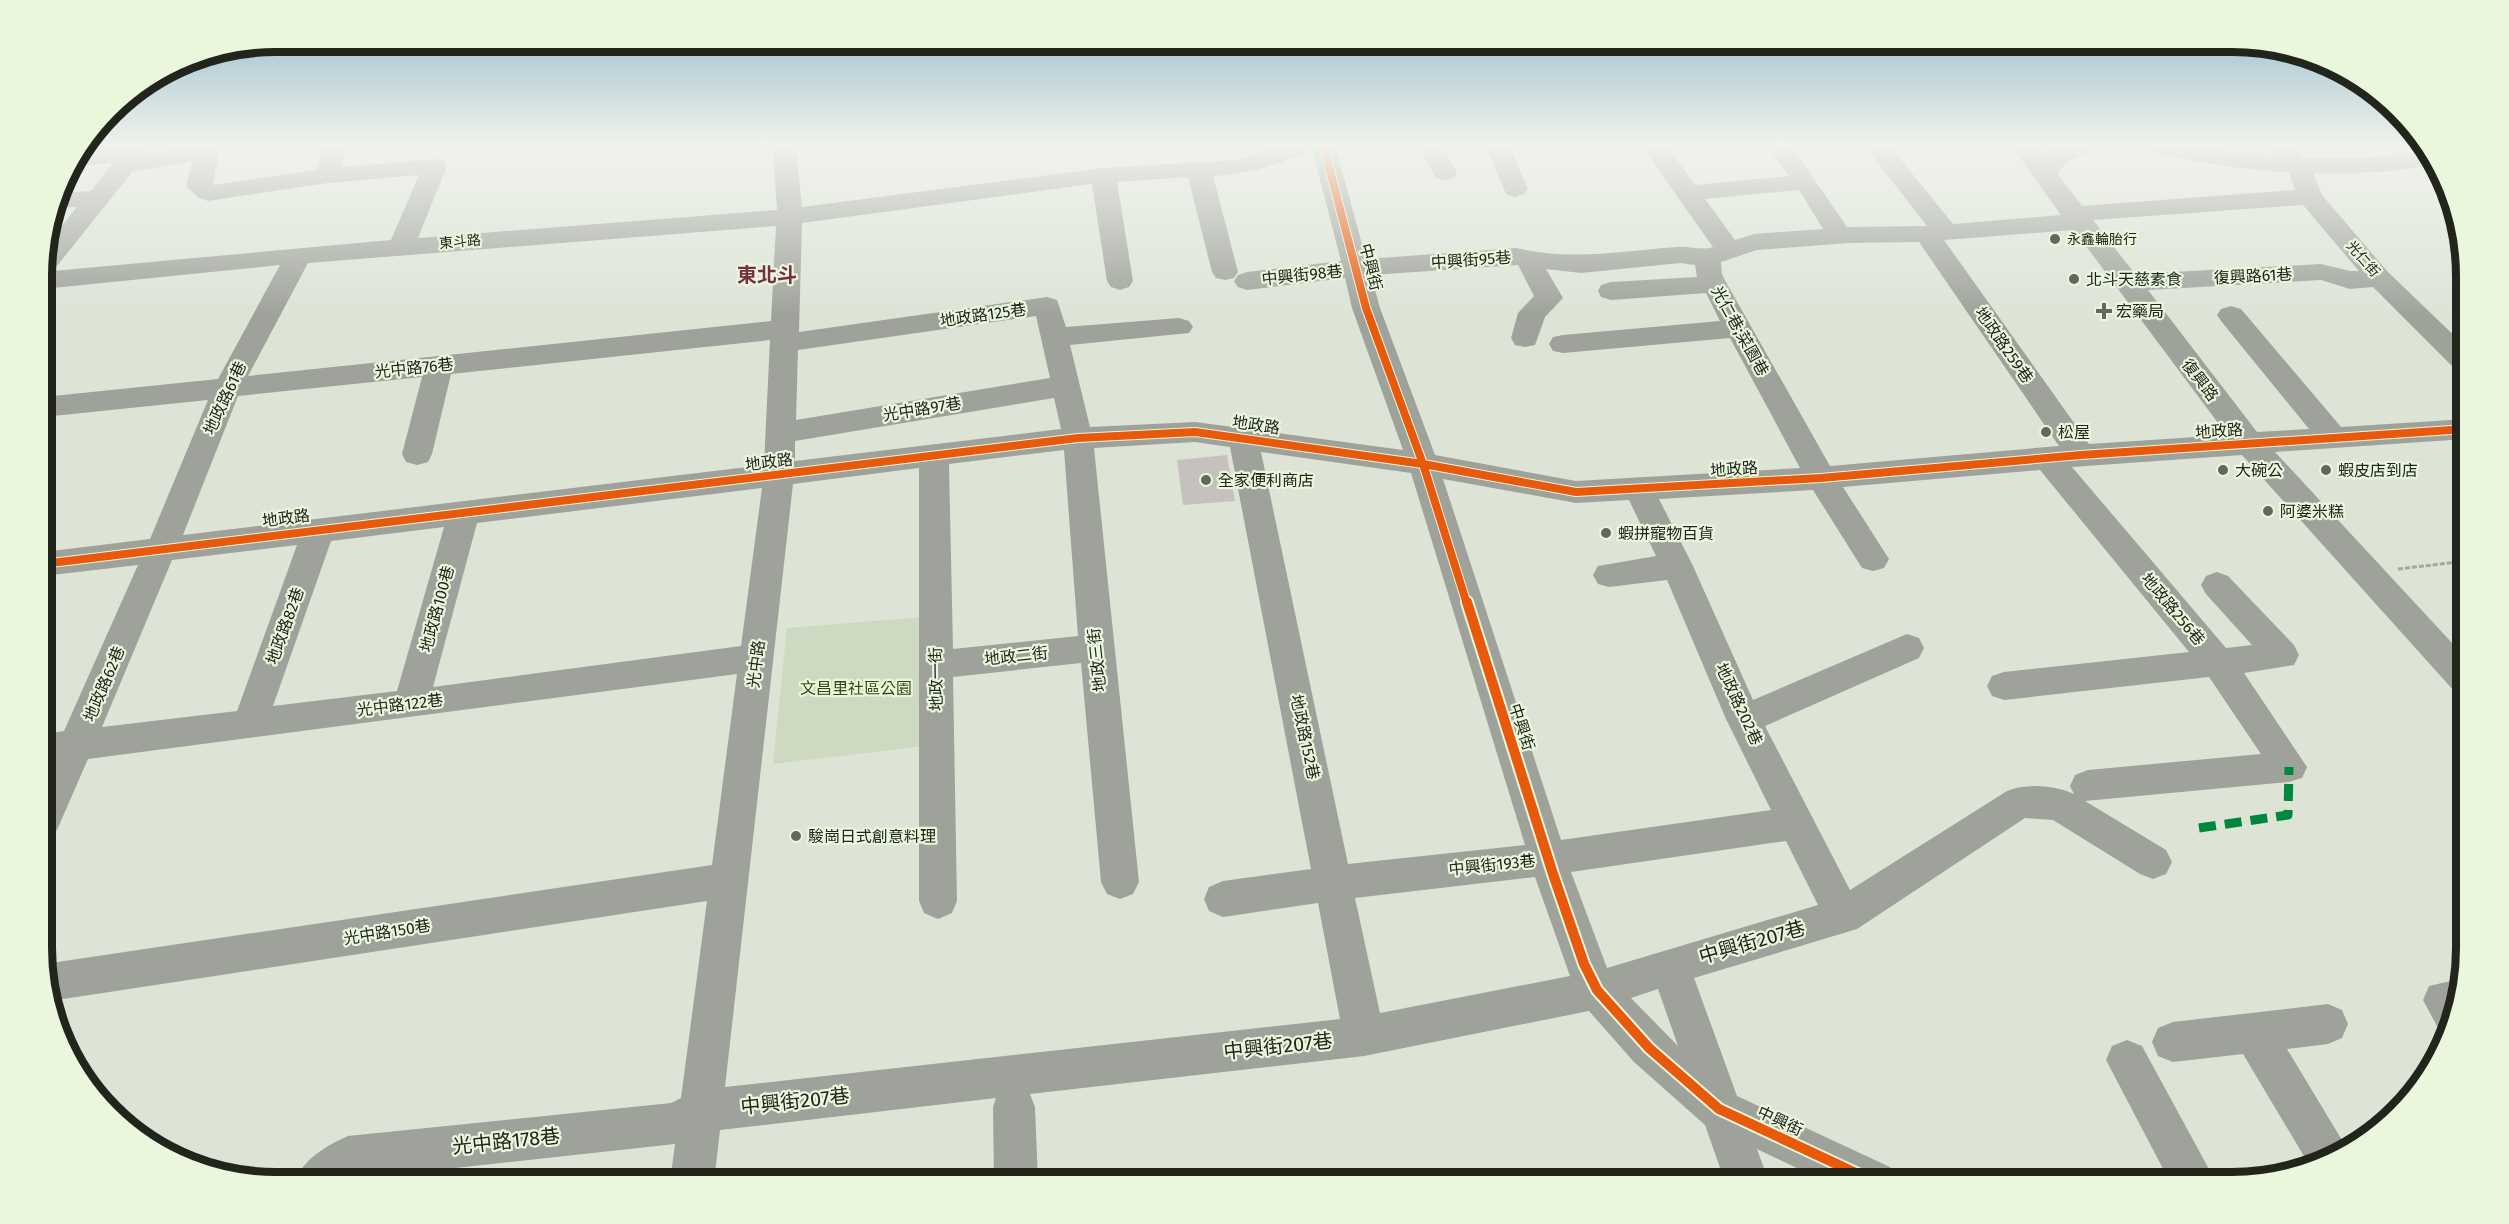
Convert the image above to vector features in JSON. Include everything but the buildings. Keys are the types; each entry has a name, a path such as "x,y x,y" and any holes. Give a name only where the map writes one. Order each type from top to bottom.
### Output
{"street":[{"path":"54,253 96,201"},
{"path":"400,247 420,201"},
{"name":"光中路","path":"693,1172 779,476 789,201"},
{"name":"東斗路","path":"52,280 299,255 789,217 907,201"},
{"path":"1106,201 1120,281"},
{"name":"中興街98巷","path":"1210,201 1236,277 1356,268"},
{"name":"中興街","path":"1327,201 1356,268 1366,308 1423,464 1548,859 1584,964 1597,990 1649,1048 1719,1109 1854,1172"},
{"name":"光仁巷;菜園巷","path":"1692,201 1717,264 1738,328 1821,478 1873,560"},
{"path":"1818,201 1840,236"},
{"path":"1915,201 1936,232"},
{"name":"復興路","path":"2064,201 2250,444 2456,670"},
{"path":"1611,291 1717,264 1754,242 1936,232 2264,201"},
{"name":"光仁街","path":"2314,201 2379,278 2456,353"},
{"name":"地政路259巷","path":"1936,232 2081,455"},
{"name":"地政路61巷","path":"162,547 228,386 299,255"},
{"path":"1545,260 1581,265 1680,255 1717,264"},
{"name":"中興街95巷","path":"1356,268 1516,256 1528,259 1549,298 1532,313 1525,338"},
{"name":"復興路61巷","path":"2126,283 2321,272 2350,280 2379,278"},
{"name":"地政路125巷","path":"785,336 1047,306 1078,438"},
{"path":"2231,315 2334,439"},
{"path":"1053,337 1179,327"},
{"path":"1563,344 1738,328"},
{"name":"光中路76巷","path":"52,406 228,386 785,336"},
{"path":"417,454 439,366"},
{"name":"光中路97巷","path":"780,433 1064,386"},
{"name":"地政路","path":"52,563 162,547 779,476 1078,438 1195,432 1423,464 1576,492 1821,478 2081,455 2456,430"},
{"name":"地政三街","path":"1078,438 1096,648 1120,882"},
{"name":"地政路152巷","path":"1243,438 1335,883 1364,1036"},
{"name":"地政一街","path":"934,456 938,901"},
{"name":"地政路256巷","path":"2047,458 2218,662 2289,767 2088,786"},
{"name":"地政路202巷","path":"1639,490 1677,566 1744,719 1843,916"},
{"name":"地政路100巷","path":"411,704 464,513"},
{"name":"地政路82巷","path":"250,723 319,529"},
{"name":"地政路62巷","path":"52,802 162,547"},
{"path":"1609,575 1677,566"},
{"path":"2004,686 2282,655 2217,585"},
{"name":"地政二街","path":"936,665 1096,648"},
{"path":"1744,719 1907,648"},
{"name":"光中路122巷","path":"52,748 411,704 756,658"},
{"name":"中興街207巷","path":"701,1111 1364,1036 1597,990 1670,966 1843,916 2020,802 2059,804 2153,862"},
{"name":"中興街193巷","path":"1223,899 1335,883 1548,859 1797,823"},
{"name":"光中路150巷","path":"55,981 729,880"},
{"path":"1670,966 1743,1172"},
{"path":"2174,1042 2328,1024"},
{"path":"2253,1032 2325,1151"},
{"path":"2127,1060 2189,1172"},
{"path":"1010,1172 1014,1107"},
{"name":"光中路178巷","path":"329,1172 348,1158 672,1124 701,1111"}],"path":[{"path":"2367,573 2456,562"}],"green space":[{"name":"文昌里社區公園","path":"925,617 925,746 773,764 787,628"}],"marked path":[{"path":"2199,828 2288,815 2289,767"}],"cycle path":[{"path":"1338,201 1366,308 1423,464 1553,874 1584,964 1597,990 1649,1048 1719,1109 1854,1172"},
{"path":"52,563 1078,438 1195,432 1423,464 1576,492 1821,478 2081,455 2456,430"}],"place":[{"name":"永鑫輪胎行","path":"2055,239"},
{"name":"北斗天慈素食","path":"2074,279"},
{"name":"宏藥局","path":"2104,311"},
{"name":"松屋","path":"2046,432"},
{"name":"大碗公","path":"2223,470"},
{"name":"蝦皮店到店","path":"2326,470"},
{"name":"全家便利商店","path":"1206,480"},
{"name":"阿婆米糕","path":"2268,511"},
{"name":"蝦拼寵物百貨","path":"1606,533"},
{"name":"駿崗日式創意料理","path":"796,836"}],"district":[{"name":"東北斗","path":"767,275"}]}
